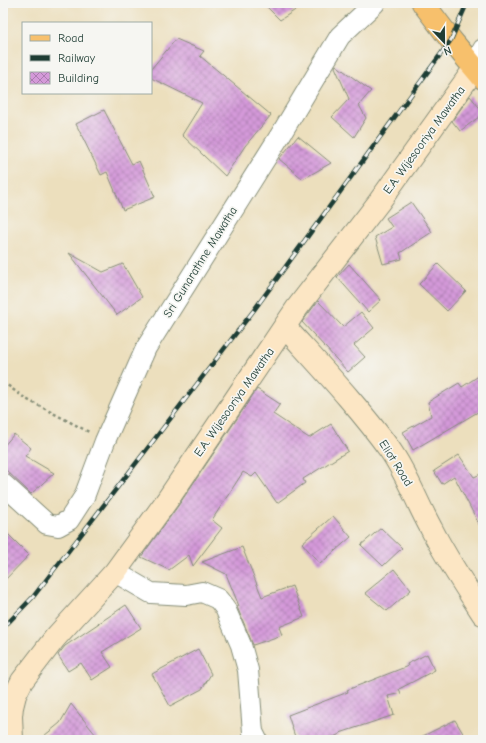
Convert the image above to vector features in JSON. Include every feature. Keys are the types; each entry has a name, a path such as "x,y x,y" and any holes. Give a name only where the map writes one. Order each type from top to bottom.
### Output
{"main road":[{"path":"423,3 480,65"}],"street":[{"name":"Sri Gunarathne Mawatha","path":"3,484 47,524 58,526 69,520 84,497 105,441 146,348 294,114 340,36 375,3"},
{"name":"E.A. Wijesooriya Mawatha","path":"12,740 12,708 15,696 22,681 55,638 115,572 168,499 286,327 297,308 379,202 480,65"},
{"name":"Eliot Road","path":"286,327 350,400 391,451 451,565 483,614"},
{"path":"115,572 151,593 186,595 202,592 218,599 225,608 241,645 248,670 253,732 257,740"}],"path":[{"path":"3,382 26,399 105,441"}],"building":[{"path":"263,3 306,3 280,20"},
{"path":"176,39 204,51 200,56 271,115 245,146 225,176 182,135 202,103 152,78 152,68"},
{"path":"336,65 371,91 359,105 366,118 354,137 332,117 349,99 335,67"},
{"path":"470,96 483,114 460,131 452,121"},
{"path":"104,110 132,164 139,161 155,197 123,210 107,172 101,175 76,124"},
{"path":"298,136 331,163 303,179 279,159"},
{"path":"411,202 432,232 400,253 402,259 383,264 375,237 392,227 386,218"},
{"path":"69,253 103,272 123,264 142,297 117,315"},
{"path":"349,264 381,300 368,312 337,277"},
{"path":"438,264 466,291 447,311 419,284"},
{"path":"318,301 343,327 361,312 374,328 354,345 365,357 348,372 302,322"},
{"path":"483,373 483,409 413,450 403,432 431,416 428,402 459,383 462,387"},
{"path":"257,389 280,404 273,414 309,438 331,424 348,451 303,479 305,483 277,503 256,473 252,477 243,472 212,520 222,528 193,566 189,555 169,570 141,557 178,506"},
{"path":"14,434 31,448 25,456 54,473 31,494 3,467 3,447"},
{"path":"459,455 474,477 483,473 483,532 454,476 442,484 434,471"},
{"path":"333,516 351,537 320,564 302,543"},
{"path":"381,528 402,548 383,566 361,545"},
{"path":"3,529 29,555 3,582"},
{"path":"242,547 262,597 292,586 304,617 279,627 282,635 253,645 237,607 239,606 226,574 202,562"},
{"path":"394,569 411,590 387,611 365,593"},
{"path":"126,605 141,628 102,652 112,667 92,680 81,663 68,671 58,655 65,646"},
{"path":"198,649 211,674 202,689 170,706 152,674"},
{"path":"427,654 435,670 399,689 401,693 388,696 394,715 340,733 327,740 296,740 288,715 348,692 347,690 408,666 407,664"},
{"path":"71,704 100,740 39,740 60,723"},
{"path":"455,720 467,740 415,740"}],"railway":[{"path":"3,628 33,597 254,310 451,40 467,3"}]}
